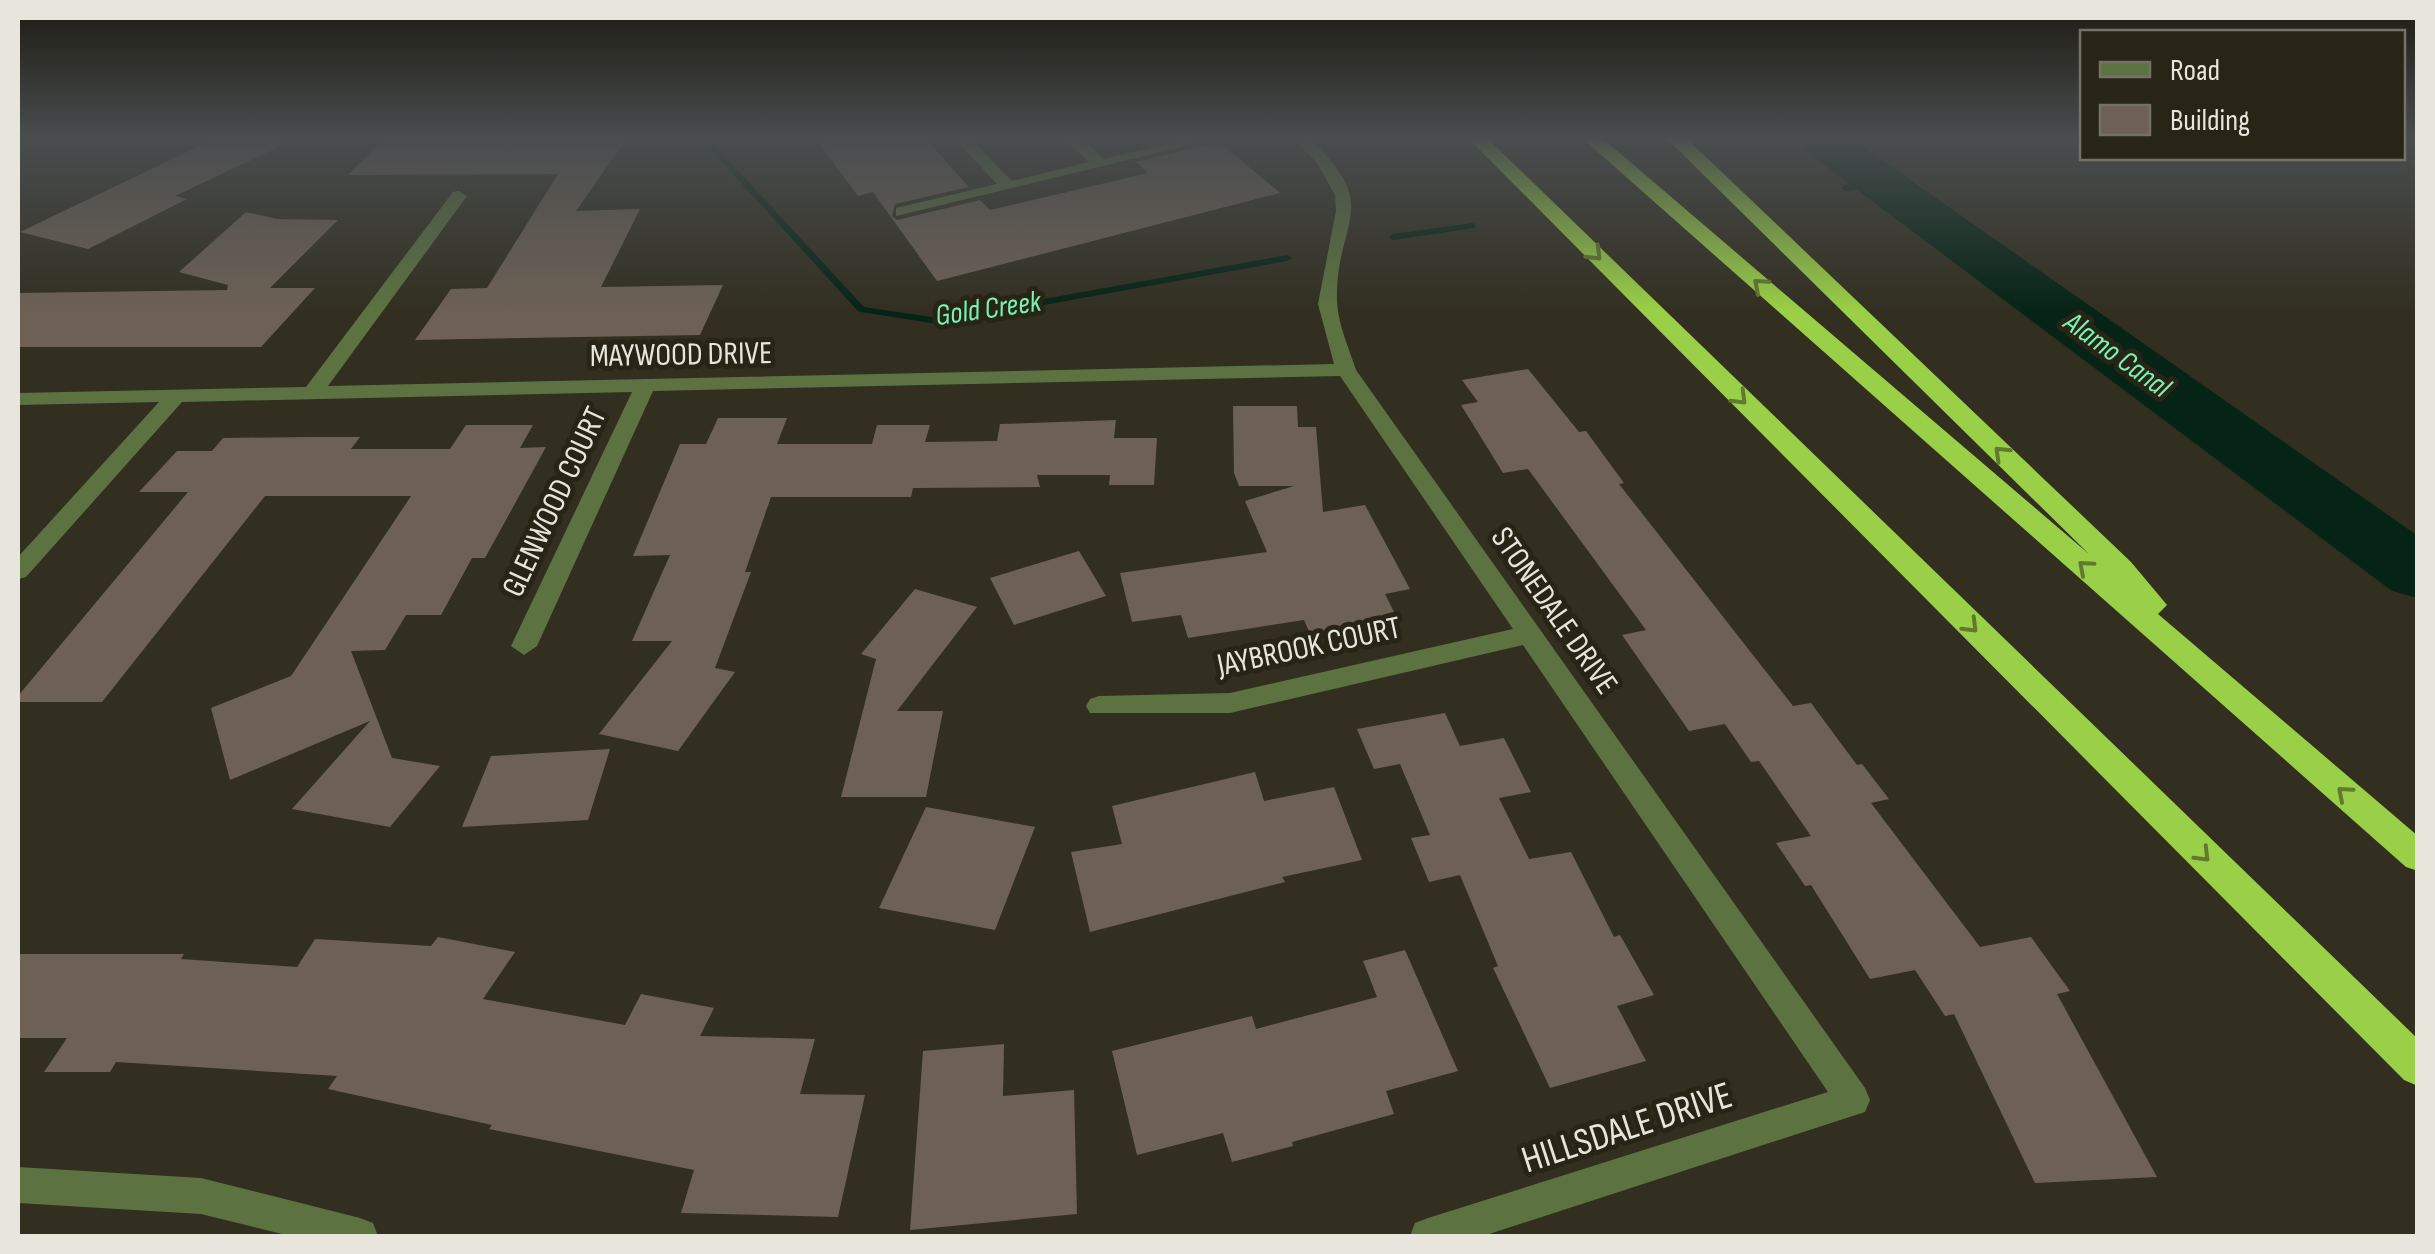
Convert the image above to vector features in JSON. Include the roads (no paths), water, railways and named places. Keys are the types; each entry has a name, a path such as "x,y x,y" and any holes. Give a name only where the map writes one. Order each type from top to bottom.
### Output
{"highway":[{"path":"1535,196 2418,1067"},
{"path":"1657,196 2418,857"},
{"path":"1735,196 2121,568 2211,677"}],"street":[{"path":"312,392 460,196"},
{"path":"902,212 969,196"},
{"name":"STONEDALE DRIVE","path":"1344,196 1346,224 1328,297 1346,370 1853,1100"},
{"name":"MAYWOOD DRIVE","path":"18,399 1346,370"},
{"name":"GLENWOOD COURT","path":"524,646 645,386"},
{"path":"18,571 176,396"},
{"name":"JAYBROOK COURT","path":"1099,706 1230,703 1531,634"},
{"name":"HILLSDALE DRIVE","path":"1428,1236 1853,1100"},
{"path":"18,1185 201,1196 360,1236"}],"waterway":[{"name":"Gold Creek","path":"757,196 861,309 938,321 1287,258"},
{"name":"Alamo Canal","path":"1898,196 2418,573"},
{"name":"Gold Creek","path":"1393,237 1472,226"}]}
